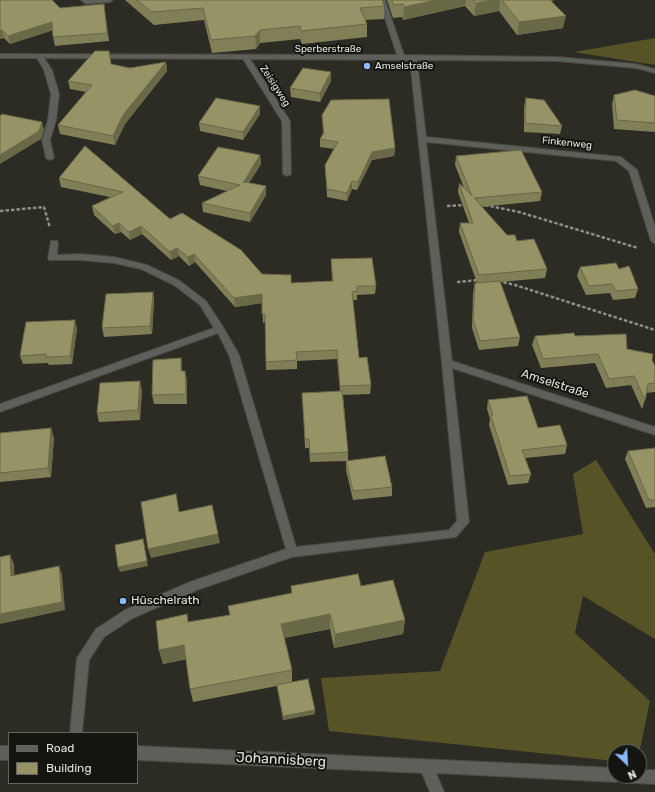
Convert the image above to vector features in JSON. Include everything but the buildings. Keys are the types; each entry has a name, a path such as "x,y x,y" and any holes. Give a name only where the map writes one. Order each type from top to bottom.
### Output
{"street":[{"path":"84,0 86,2 110,0"},
{"path":"382,0 402,59"},
{"name":"Sperberstraße","path":"0,56 558,60 636,66 655,71"},
{"path":"40,57 48,70 55,94 52,120 46,140 50,158"},
{"name":"Zeisigweg","path":"246,58 286,121 287,174"},
{"path":"76,732 83,658 100,633 129,614 194,586 292,552 452,534 463,522 423,139 413,59"},
{"name":"Finkenweg","path":"423,139 618,159 633,170 655,241"},
{"path":"54,243 52,258 80,257 114,260 144,267 176,283 203,303 220,329 234,355 292,552"},
{"path":"0,408 220,329"},
{"name":"Amselstraße","path":"447,363 655,431"},
{"name":"Johannisberg","path":"138,753 607,775"},
{"path":"426,767 437,792"}],"path":[{"path":"478,204 519,212 642,249"},
{"path":"429,207 464,205"},
{"path":"0,211 44,207 54,243"},
{"path":"438,284 482,280"},
{"path":"496,281 515,285 655,330"}],"shaded area":[{"path":"655,38 655,65 574,52"},
{"path":"596,460 655,554 655,639 583,596 575,633 650,701 641,744 607,744 607,760 329,731 321,678 440,671 485,552 583,534 573,474"}],"place":[{"name":"Amselstraße","path":"367,66"},
{"name":"Hüschelrath","path":"123,601"}]}
